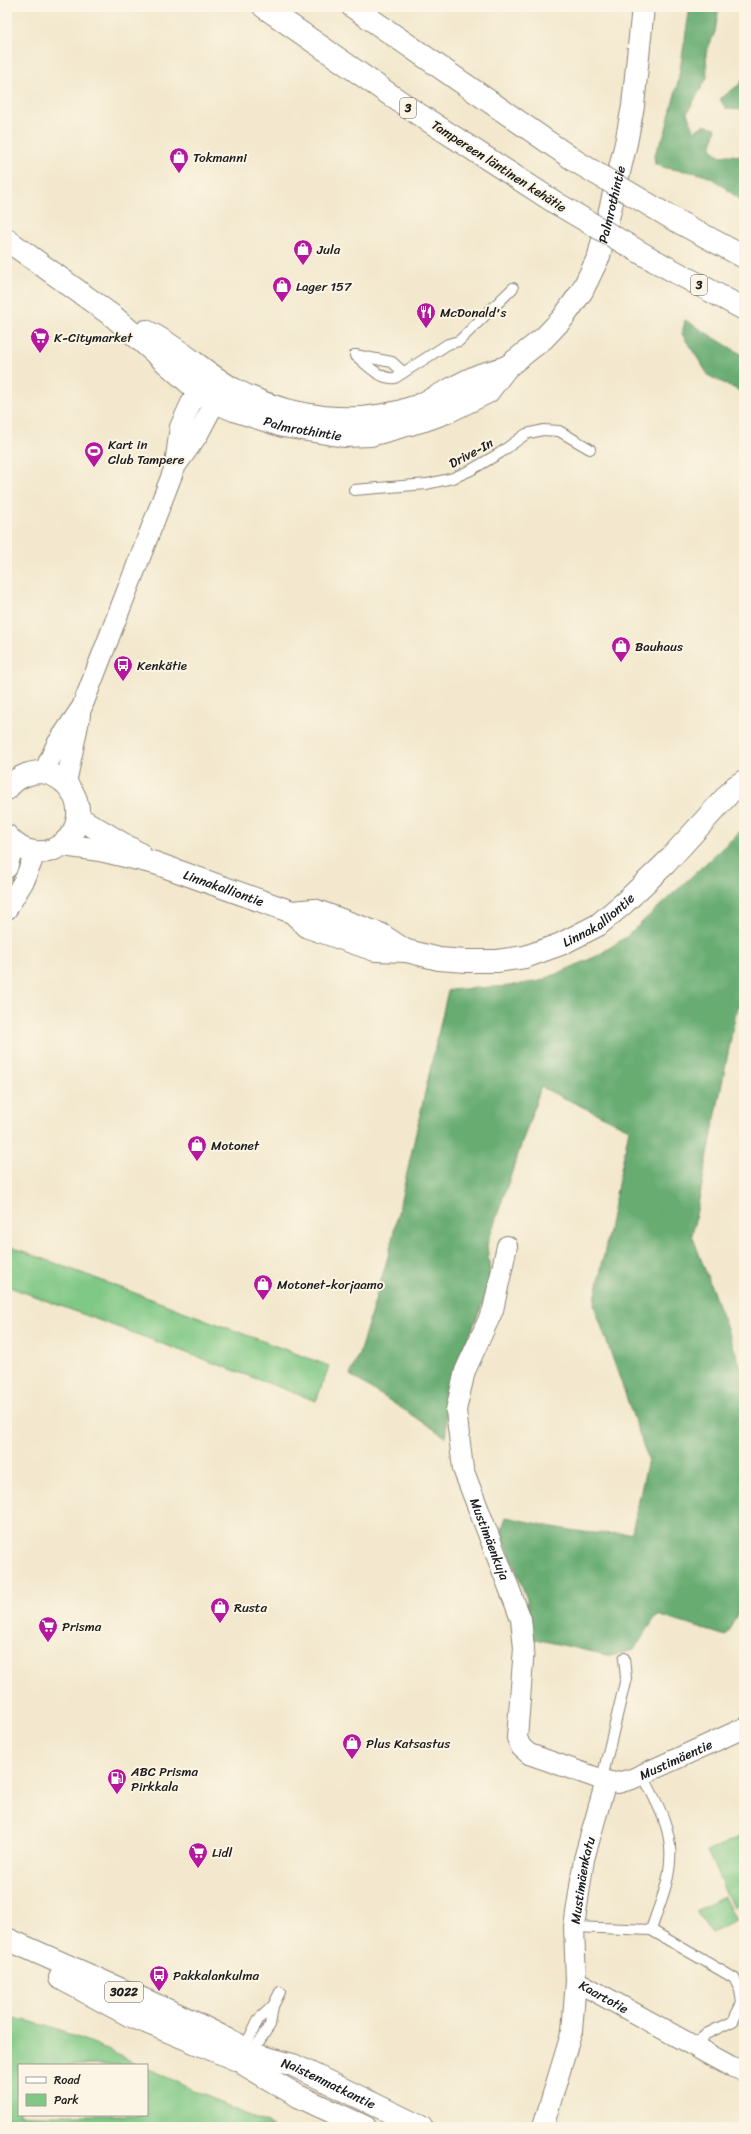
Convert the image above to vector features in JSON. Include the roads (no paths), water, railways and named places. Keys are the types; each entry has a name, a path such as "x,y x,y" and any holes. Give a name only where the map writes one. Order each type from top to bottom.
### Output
{"main road":[{"name":"Tampereen läntinen kehätie","path":"264,7 412,110 556,203 655,261 744,309"},
{"path":"353,7 577,162 675,220 744,257"},
{"name":"Palmrothintie","path":"7,240 114,317 151,333 201,380 220,393 248,416 283,426 344,436 371,435 447,412 488,392 507,367 544,338 563,318 582,291 599,256 613,203 633,106 643,7"},
{"path":"8,784 33,772 44,772 55,776 66,783 74,792 78,806 79,818 76,827 63,845 48,852 35,853 22,849 10,840"},
{"name":"Linnakalliontie","path":"63,845 100,850 154,863 292,912 314,910 380,934 407,951 439,959 498,961 543,951 579,936 598,925 624,903 665,864 735,787 744,781"},
{"name":"Linnakalliontie","path":"79,818 154,863"},
{"name":"Naistenmatkantie","path":"7,1939 182,2017 246,2054 298,2096 365,2127"},
{"name":"Naistenmatkantie","path":"7,1948 129,2015 246,2054 292,2066 421,2127"}],"street":[{"path":"66,783 82,707 175,467 180,427 201,380"},
{"path":"175,467 197,436 220,393"},
{"path":"44,772 57,744 82,707"},
{"path":"7,868 10,840"},
{"path":"7,909 25,879 35,853"},
{"name":"Mustimäenkuja","path":"507,1246 493,1310 465,1371 458,1394 456,1410 463,1469 520,1619 524,1648 517,1738 521,1747 529,1754 606,1781"},
{"name":"Mustimäentie","path":"606,1781 617,1783 642,1774 744,1728"},
{"name":"Mustimäenkatu","path":"576,1981 574,1927 584,1859 606,1781"},
{"name":"Kaartotie","path":"543,2127 572,2031 576,1981 695,2048 730,2066 744,2070"}],"lane":[{"path":"403,372 392,362 355,355 380,375 390,379 395,378 448,344 459,341 513,288"},
{"name":"Drive-In","path":"354,490 427,484 453,478 471,470 500,453 526,434 543,430 560,431 590,449"},
{"path":"606,1781 604,1770 626,1678 624,1658"},
{"path":"642,1774 659,1807 668,1833 670,1861 666,1883 651,1930"},
{"path":"574,1927 651,1930 734,1978 740,1990 742,2003 732,2021 704,2035 695,2048"},
{"path":"246,2054 270,2025 273,2006 280,1992"}],"place":[{"name":"Tokmanni","path":"179,174"},
{"name":"Jula","path":"303,266"},
{"name":"Lager 157","path":"282,303"},
{"name":"McDonald's","path":"426,329"},
{"name":"K-Citymarket","path":"40,354"},
{"name":"Kart in Club Tampere","path":"94,468"},
{"name":"Bauhaus","path":"621,663"},
{"name":"Kenkätie","path":"123,682"},
{"name":"Motonet","path":"197,1162"},
{"name":"Motonet-korjaamo","path":"263,1301"},
{"name":"Rusta","path":"220,1624"},
{"name":"Prisma","path":"48,1643"},
{"name":"Plus Katsastus","path":"352,1760"},
{"name":"ABC Prisma Pirkkala","path":"117,1795"},
{"name":"Lidl","path":"198,1869"},
{"name":"Pakkalankulma","path":"159,1992"}]}
